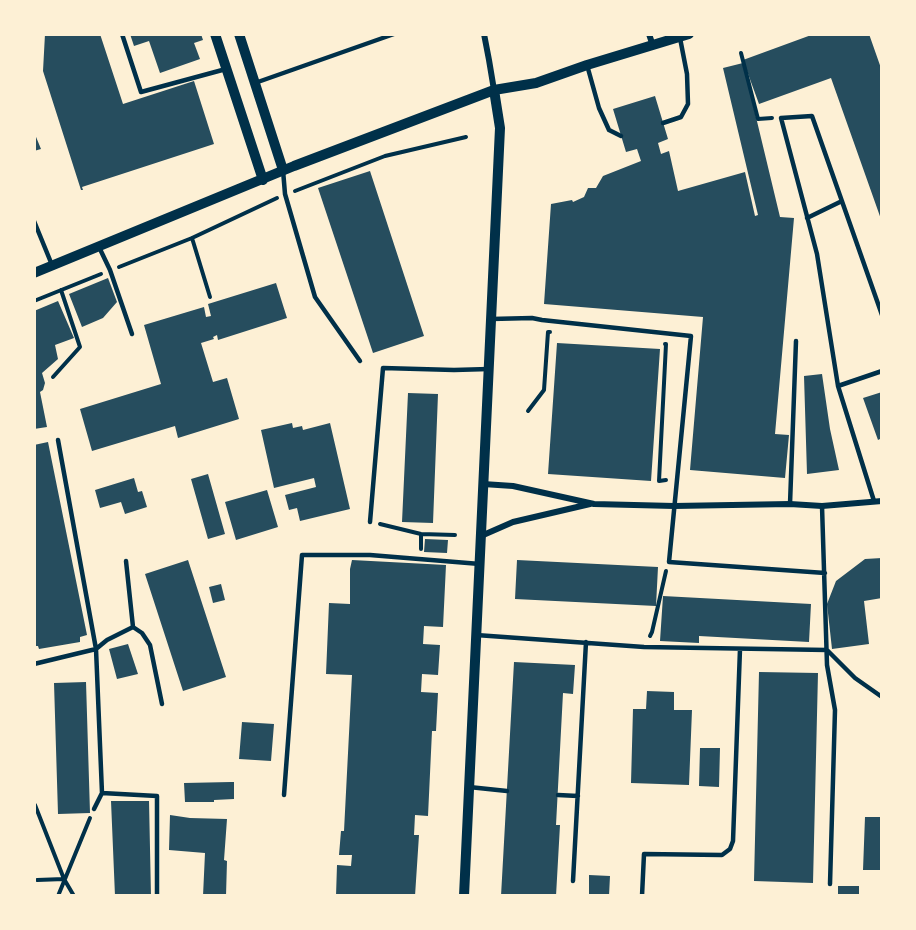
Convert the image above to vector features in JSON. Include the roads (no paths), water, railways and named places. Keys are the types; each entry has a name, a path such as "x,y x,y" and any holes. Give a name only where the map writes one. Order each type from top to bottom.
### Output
{"street":[{"path":"215,34 263,180"},
{"path":"238,34 283,171"},
{"path":"464,896 500,128 484,34"},
{"path":"649,34 653,46"},
{"path":"34,273 283,171 494,90 536,83 587,65 685,36"},
{"path":"483,484 513,486 594,504 822,506 882,501"},
{"path":"481,536 513,522 594,504"}],"lane":[{"path":"122,34 141,92 226,69"},
{"path":"255,83 394,34"},
{"path":"663,123 681,117 688,104 685,36"},
{"path":"587,65 599,108 609,130 621,136"},
{"path":"874,501 838,386 817,254 781,118 812,116 882,315"},
{"path":"283,171 285,194 315,297 360,361"},
{"path":"807,218 842,201"},
{"path":"34,221 52,265"},
{"path":"99,247 110,270 132,334"},
{"path":"491,319 532,318 691,336 669,561 825,573"},
{"path":"790,504 796,341"},
{"path":"370,522 383,369 489,369"},
{"path":"838,386 882,371"},
{"path":"58,441 96,649 102,793 94,809"},
{"path":"822,506 826,650 835,710 830,885"},
{"path":"284,795 302,555 370,555 480,564"},
{"path":"126,561 133,627"},
{"path":"34,664 96,649 107,640 133,627"},
{"path":"133,627 142,633 150,645 162,704"},
{"path":"477,635 644,647 826,650 855,678 882,697"},
{"path":"573,881 586,642"},
{"path":"642,896 644,854 722,855 730,849 733,841 740,649"},
{"path":"469,788 507,791"},
{"path":"102,793 157,796 157,896"},
{"path":"558,795 578,796"}]}
